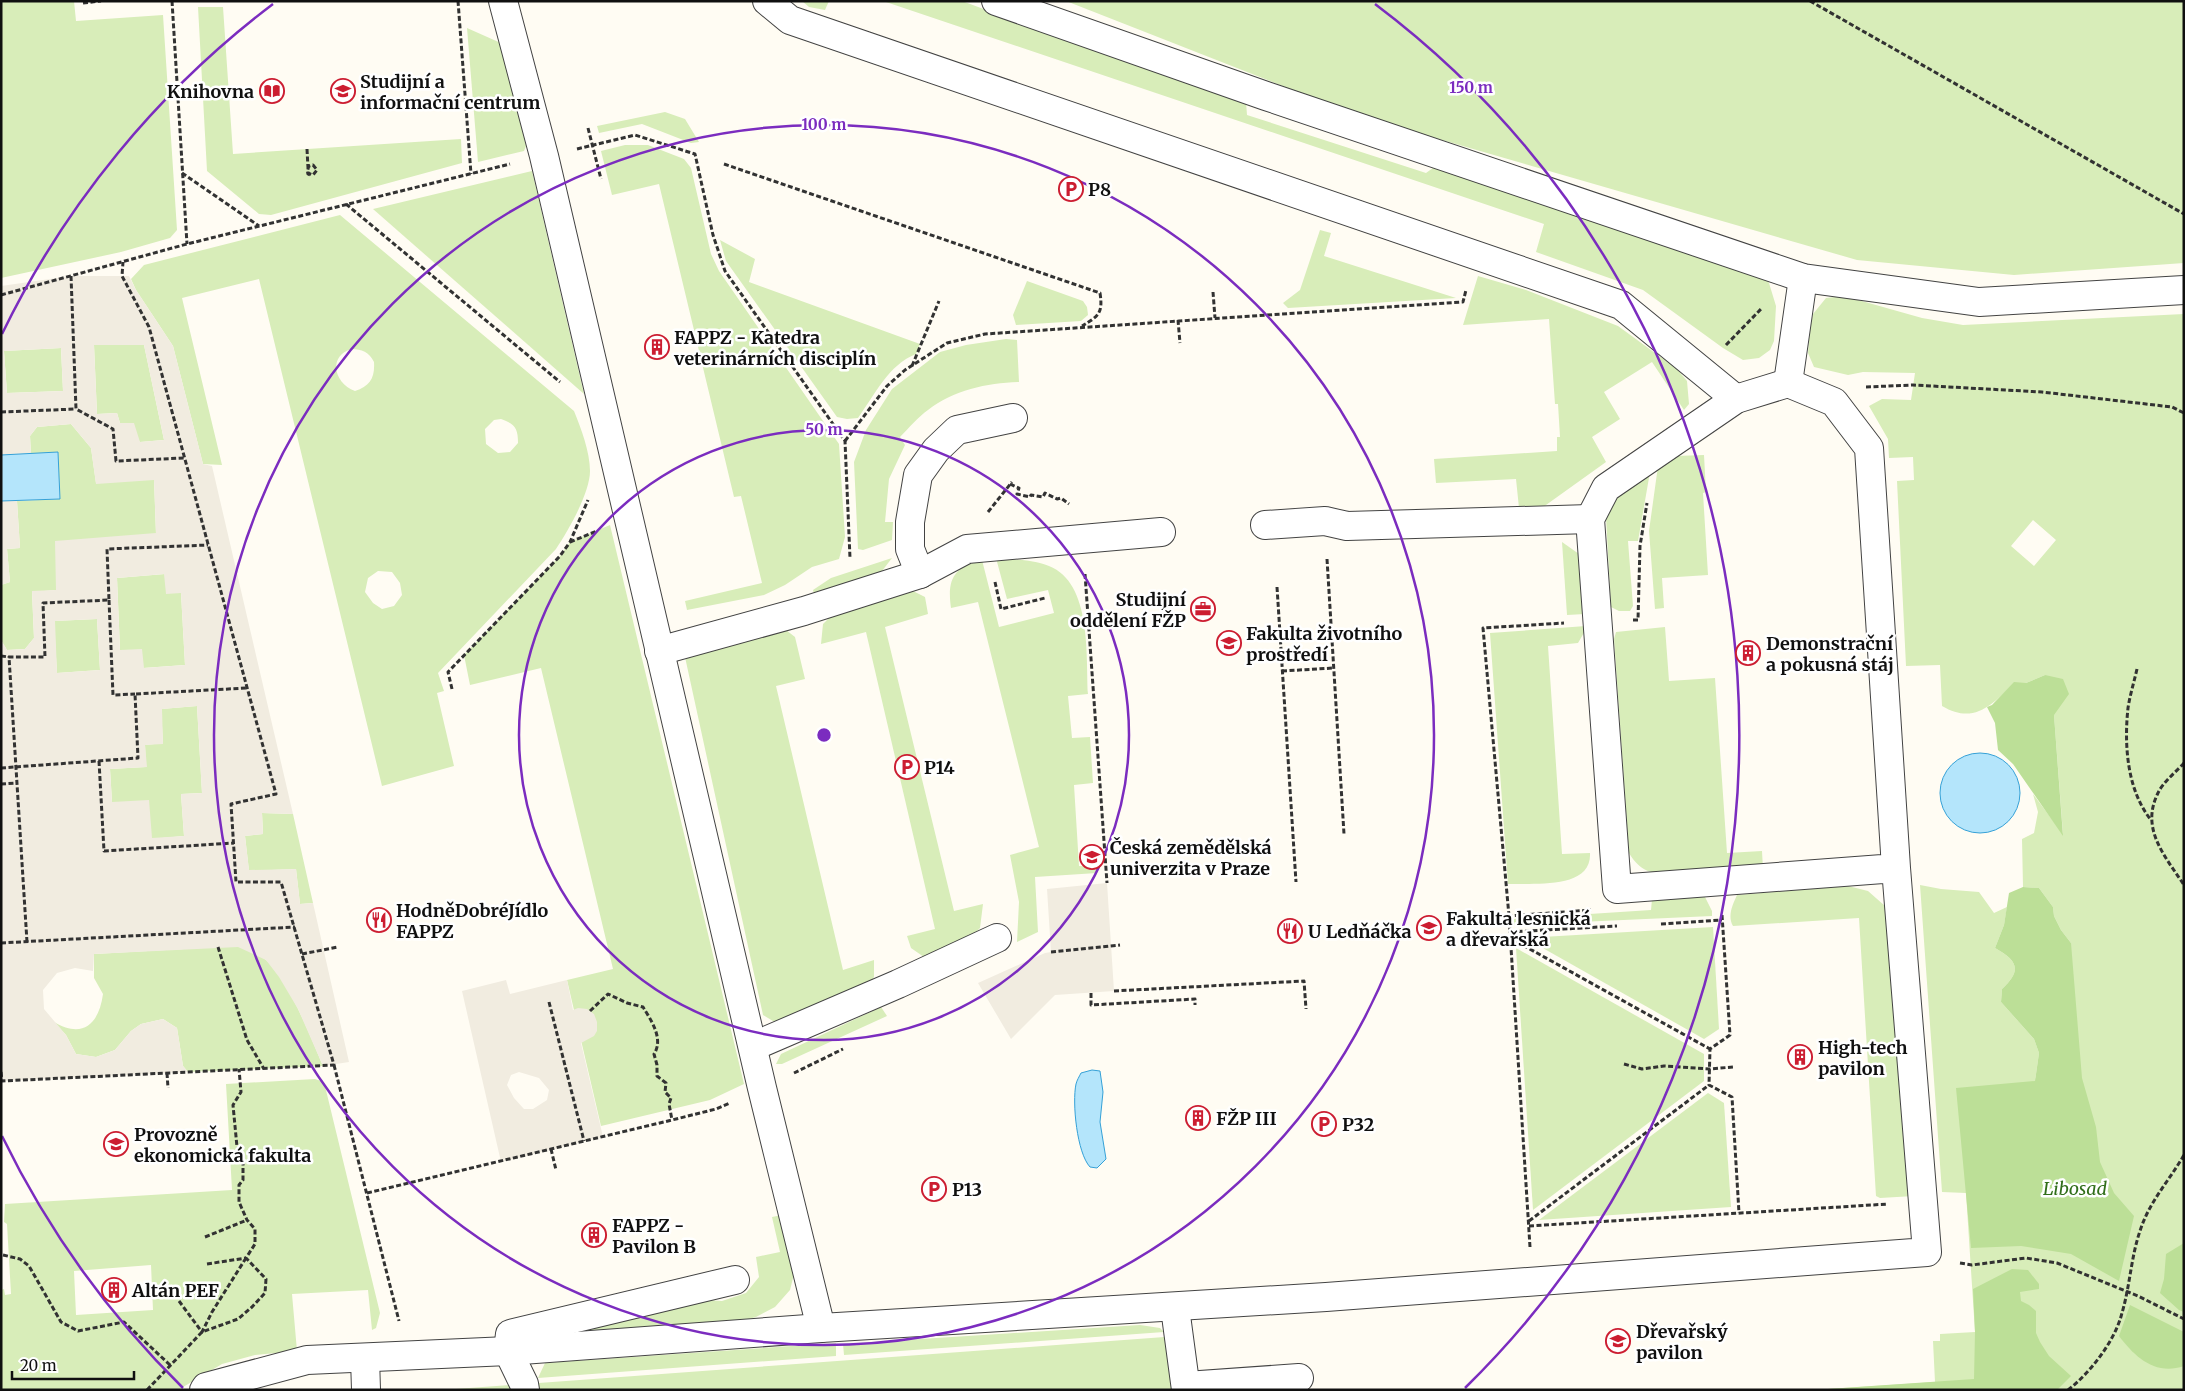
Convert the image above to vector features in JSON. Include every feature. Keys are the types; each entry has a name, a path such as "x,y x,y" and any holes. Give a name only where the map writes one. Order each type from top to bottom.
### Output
{"street":[{"path":"503,1 544,156 659,651 754,1046 762,1088 821,1328"},
{"path":"767,1 790,20 1622,305 1736,399"},
{"path":"996,1 1275,100 1796,275 1980,302 2184,290"},
{"path":"1788,383 1796,275"},
{"path":"204,1390 206,1387 307,1360 508,1351 821,1328 1175,1308 1927,1252 1896,868 1870,448 1834,402 1788,383 1736,399 1606,488 1590,518 1617,889 1896,868"},
{"path":"920,574 910,549 910,522 918,475 936,450 957,430 1013,418"},
{"path":"1265,525 1325,521 1347,526 1590,518"},
{"path":"659,651 804,611 920,574 967,549 1162,532"},
{"path":"754,1046 898,984 997,938"},
{"path":"525,1390 508,1351 510,1334 735,1280"},
{"path":"1175,1308 1186,1388 1299,1378"},
{"path":"365,1358 366,1390"}],"path":[{"path":"83,3 101,1"},
{"path":"172,1 187,244"},
{"path":"458,1 471,174"},
{"path":"1810,1 2184,214"},
{"path":"588,128 601,179"},
{"path":"1,296 187,244 345,204 635,135 695,154 713,235 725,271 845,441 851,562"},
{"path":"307,149 308,172 315,174 317,170 313,165 309,166 308,172 310,175"},
{"path":"724,164 1100,293 1102,308 1096,317 1082,326"},
{"path":"182,173 260,226"},
{"path":"345,204 606,420"},
{"path":"845,441 887,386 947,342 985,334 1082,326 1463,302 1475,256"},
{"path":"123,262 122,276 148,327 276,794 231,804 236,882 281,882 334,1065 407,1356"},
{"path":"1702,371 1768,301 1796,275"},
{"path":"72,276 76,408"},
{"path":"1213,292 1215,318"},
{"path":"912,366 939,301"},
{"path":"1178,320 1180,343"},
{"path":"1834,402 1870,386 1913,385 2042,392 2172,407 2184,412"},
{"path":"1,412 76,408 113,429 116,461 184,458"},
{"path":"1630,620 1638,620 1640,546 1656,455"},
{"path":"452,689 448,672 560,556 570,542 589,496"},
{"path":"1325,521 1344,834"},
{"path":"570,542 603,528"},
{"path":"1083,538 1107,883"},
{"path":"208,545 107,549 113,695 246,688"},
{"path":"1277,587 1296,882"},
{"path":"1004,608 1045,598"},
{"path":"1,656 46,657 43,603 109,600"},
{"path":"1531,1256 1509,916 1483,628 1566,623"},
{"path":"10,657 27,942"},
{"path":"1282,671 1334,668"},
{"path":"2137,670 2128,707 2127,734 2129,758 2133,788 2141,807 2151,820"},
{"path":"1,768 138,758 135,694"},
{"path":"99,761 104,851 234,843"},
{"path":"2184,763 2158,792 2151,820 2154,840 2184,885"},
{"path":"1,784 17,783"},
{"path":"1710,1049 1730,1035 1720,880"},
{"path":"1509,916 1592,910"},
{"path":"1,943 294,927"},
{"path":"1510,938 1710,1049"},
{"path":"1051,952 1120,945"},
{"path":"218,947 247,1040 264,1068"},
{"path":"302,954 338,947"},
{"path":"1114,992 1304,982 1306,1009"},
{"path":"1091,993 1091,1006 1195,999 1195,1006"},
{"path":"590,1011 608,994 627,1003 643,1007 656,1028 658,1049 654,1054 658,1065 657,1076 666,1083 665,1092 671,1098 669,1104 672,1120"},
{"path":"549,1002 584,1141"},
{"path":"367,1193 716,1109 846,1048"},
{"path":"1529,1221 1709,1086 1710,1049"},
{"path":"1624,1064 1642,1069 1684,1066 1710,1069 1733,1067"},
{"path":"1,1072 2,1081 334,1065"},
{"path":"146,1390 202,1332 212,1312 255,1244 255,1229 247,1220 239,1202 238,1184 243,1180 243,1156 237,1147 233,1105 241,1092 239,1069"},
{"path":"167,1073 168,1088"},
{"path":"1709,1086 1732,1097 1740,1213"},
{"path":"551,1149 556,1170"},
{"path":"2068,1390 2080,1380 2105,1349 2122,1314 2140,1231 2155,1197 2184,1155"},
{"path":"1529,1226 1923,1202"},
{"path":"204,1237 247,1220"},
{"path":"1927,1252 1968,1265 2026,1258 2057,1263 2126,1292 2184,1320"},
{"path":"3,1254 20,1259 29,1266 62,1322 78,1331 124,1322 170,1365"},
{"path":"207,1264 246,1258"},
{"path":"202,1332 238,1320 265,1293 266,1279 246,1258"},
{"path":"179,1301 202,1332"}],"green space":[{"path":"1,1 74,1 76,21 163,15 177,230 170,238 121,252 1,278"},
{"path":"802,1 829,1 825,10 809,7"},
{"path":"883,1 962,1 1143,68 1246,102 1247,115 1426,173 1437,165 1763,273 1769,283 1776,306 1774,341 1770,350 1759,358 1743,360 1723,348 1643,290 1536,252 1544,224"},
{"path":"1066,1 2184,1 2184,263 2014,275 1857,260 1359,116"},
{"path":"198,7 223,7 233,154 461,139 462,163 271,215 259,214 207,171"},
{"path":"467,28 503,44 526,146 524,151 478,162"},
{"path":"665,112 685,119 699,142 691,143 642,124 599,133 597,126"},
{"path":"625,145 648,145 684,159 691,168 711,254 719,271 839,444 845,537 839,559 812,567 785,585 764,595 687,610 685,601 762,583 741,496 734,497 659,184 612,195 601,151"},
{"path":"532,171 584,394 373,209"},
{"path":"340,215 574,411 587,448 590,471 586,490 572,522 556,549 438,673 444,691 437,693 454,766 382,786 259,279 182,298 222,465 203,464 173,346 136,290 131,279 144,265","holes":["351,349 365,352 374,362 374,373 370,381 364,387 355,391 343,383 339,377 336,364 343,353","501,419 515,427 518,443 510,452 498,453 486,444 485,429 494,420","378,571 392,572 400,583 402,595 394,606 382,609 373,603 365,592 368,578"]},
{"path":"1320,230 1331,233 1324,256 1456,298 1288,308 1283,303 1300,290"},
{"path":"720,240 755,259 749,282 920,344 916,354 906,359 890,373 858,418 847,419 837,417 726,261"},
{"path":"1478,276 1526,290 1618,326 1677,369 1687,381 1689,404 1684,410 1652,362 1604,392 1620,419 1592,437 1606,462 1539,510 1519,508 1516,479 1436,483 1434,459 1557,451 1557,437 1560,437 1558,404 1555,404 1549,319 1463,325"},
{"path":"1027,281 1083,301 1087,307 1088,315 1081,321 1016,325 1013,315"},
{"name":"Libosad","path":"1844,296 1922,318 1963,325 2184,314 2184,1390 1813,1390 1935,1382 1933,1341 1940,1341 1940,1334 1975,1332 1966,1193 1942,1192 1920,885 1979,892 1994,913 2007,907 2004,925 1995,948 2009,957 2015,966 2015,971 2002,989 2001,1002 2034,1039 2039,1053 2035,1081 2071,943 2061,930 2054,916 2053,907 2039,888 2023,887 2022,839 2034,833 2038,812 2033,794 2063,834 2054,715 2045,675 2026,683 2014,683 1998,699 1982,710 1964,714 1942,706 1940,665 1906,666 1897,481 1914,480 1913,457 1889,458 1888,439 1869,406 1882,399 1911,400 1915,373 1863,372 1848,375 1814,367 1808,353 1810,328 1813,314 1826,298","holes":["2033,520 2056,540 2034,566 2011,546"]},
{"path":"1006,339 1017,340 1019,382 983,386 948,397 924,413 900,437 905,445 889,479 885,522 893,522 892,540 863,550 858,549 854,462 866,430 892,389 940,352 966,345"},
{"path":"94,345 144,345 164,440 140,442 120,423 117,413 97,414"},
{"path":"61,348 63,391 7,393 4,351"},
{"path":"71,424 91,448 96,483 154,479 156,534 56,590 32,592 34,638 25,649 7,650 1,640 1,585 10,582 7,549 20,548 17,501 60,499 58,452 31,454 30,436 37,427"},
{"path":"1704,455 1706,492 1703,493 1708,575 1662,578 1664,608 1655,609 1649,531 1658,466 1676,456"},
{"path":"1650,472 1638,541 1628,541 1633,606 1630,611 1619,611 1611,607 1606,517 1615,497"},
{"path":"610,525 744,1084 710,1100 601,1126 567,980 613,969 541,668 470,685 464,655 560,556 570,542"},
{"path":"1562,542 1579,554 1585,614 1567,615"},
{"path":"892,558 882,571 814,594 813,590 831,578"},
{"path":"996,558 1036,562 1049,566 1063,575 1073,588 1080,604 1086,641 1088,694 1068,696 1072,738 1090,737 1093,783 1074,785 1079,866 1097,867 1097,873 1035,877 1038,932 1017,942 1019,902 1010,855 1039,847 978,602 951,608 951,582 958,571 982,560 999,627 1054,613 1048,590 1007,599"},
{"path":"165,574 181,593 185,665 143,668 120,650 117,578"},
{"path":"911,590 925,597 928,614 885,627 954,911 983,904 980,928 969,939 924,957 911,948 907,936 935,929 866,632 821,644 823,624 835,612"},
{"path":"97,619 100,670 57,673 54,621"},
{"path":"1586,626 1578,643 1548,646 1562,854 1590,853 1588,865 1582,873 1572,879 1560,882 1508,884 1490,633"},
{"path":"1665,627 1669,681 1715,678 1727,853 1762,851 1763,869 1687,874 1657,873 1642,868 1629,853 1614,639 1616,632"},
{"path":"786,630 795,637 805,679 776,686 843,970 874,960 874,977 867,989 787,1023 773,1021 763,1015 685,657"},
{"path":"2045,675 2063,679 2069,694 2054,715 2063,836 2013,764 1998,750 1995,723 1987,707 1992,705 2014,682 2026,683"},
{"path":"197,706 202,793 181,794 184,836 151,839 112,802 110,769 146,767 145,745 163,743 161,709"},
{"path":"262,813 293,814 313,903 300,904 296,869 249,871 245,836 263,834"},
{"path":"1848,886 1868,891 1885,906 1914,1196 1880,1198 1876,1196 1859,918 1733,926 1731,922 1731,910 1737,895"},
{"path":"2023,887 2039,888 2053,907 2054,916 2061,930 2071,943 2082,1078 2096,1127 2100,1162 2114,1193 2134,1216 2119,1281 2071,1254 2021,1246 1971,1248 1956,1088 2035,1081 2039,1053 2034,1039 2001,1002 2002,989 2013,976 2015,966 2009,957 1995,948 2004,925 2009,893"},
{"path":"1705,897 1712,911 1712,916 1514,925 1514,919 1651,910 1652,899"},
{"path":"1713,927 1719,1029 1704,1039 1525,938"},
{"path":"238,946 266,960 283,980 323,1066 188,1072 183,1066 177,1028 163,1019 141,1024 131,1031 115,1050 96,1057 76,1054 66,1035 54,1022 64,1027 81,1029 88,1026 98,1013 103,994 94,978 94,954"},
{"path":"1516,948 1704,1054 1704,1081 1533,1210"},
{"path":"881,1007 887,1016 782,1064 776,1064 781,1054"},
{"path":"315,1079 324,1082 380,1313 376,1328 372,1330 368,1290 292,1294 297,1351 255,1355 222,1364 178,1390 1,1390 1,1290 4,1289 5,1295 11,1294 7,1224 4,1222 5,1204 232,1190 226,1084","holes":["151,1265 153,1310 76,1315 74,1271"]},
{"path":"1708,1093 1724,1103 1731,1207 1539,1220"},
{"path":"782,1215 795,1270 790,1290 775,1307 756,1317 735,1323 529,1337 689,1299 722,1301 746,1293 759,1277 756,1257 780,1252 772,1217"},
{"path":"2184,1243 2184,1312 2179,1310 2160,1293 2164,1279 2166,1254"},
{"path":"2012,1269 2028,1270 2039,1284 2039,1289 2020,1292 2021,1301 2036,1311 2036,1333 2049,1356 2071,1376 2057,1390 1813,1390 1974,1379 1975,1332 1973,1289"},
{"path":"2130,1305 2184,1332 2184,1366 2164,1368 2155,1366 2147,1363 2125,1344 2119,1336"},
{"path":"1140,1325 1160,1328 1164,1332 844,1355 843,1344"},
{"path":"1178,1336 1186,1390 442,1390"},
{"path":"836,1343 836,1356 538,1378 545,1363"}],"shaded area":[{"path":"71,276 129,276 136,290 173,346 203,464 212,466 293,814 262,813 263,834 245,836 249,870 296,869 300,904 313,903 349,1062 323,1066 298,1009 279,977 266,960 238,947 94,954 93,971 75,968 57,973 43,990 44,1009 66,1035 76,1054 96,1057 115,1050 131,1031 141,1024 163,1019 177,1028 183,1066 188,1072 1,1081 1,640 7,650 25,649 34,638 32,591 56,590 55,541 156,533 154,480 96,484 91,448 71,424 37,427 30,436 31,454 1,455 1,286","holes":["94,345 144,345 164,440 140,442 134,423 120,423 117,413 97,414","61,348 63,391 7,393 4,351","164,574 166,594 181,593 185,665 144,668 142,649 120,650 117,578","97,619 100,670 57,673 55,621","197,706 202,793 181,794 184,836 152,838 149,800 112,802 110,769 147,767 145,745 163,744 162,709"]},
{"path":"1,501 17,501 20,548 7,549 10,582 1,585"},
{"path":"1107,883 1114,991 1055,995 1011,1039 978,983 1051,952 1047,889"},
{"path":"506,980 510,994 567,980 573,1010 578,1008 587,1009 594,1014 597,1022 597,1031 594,1036 581,1043 603,1137 501,1162 462,991","holes":["519,1072 539,1078 549,1090 547,1100 533,1109 524,1109 514,1098 507,1085 511,1075"]}],"water":[{"path":"58,452 60,499 1,501 1,455"},
{"path":"1980,753 1995,756 2008,765 2017,778 2020,793 2017,808 2008,821 1995,830 1980,833 1965,830 1952,821 1943,808 1940,793 1943,778 1952,765 1965,756"},
{"path":"1092,1070 1100,1071 1103,1092 1100,1122 1106,1159 1097,1168 1090,1167 1082,1151 1075,1115 1077,1081 1081,1073"}],"place":[{"name":"Knihovna","path":"272,91"},
{"name":"Studijní a informační centrum","path":"343,91"},
{"name":"P8","path":"1071,189"},
{"name":"FAPPZ - Katedra veterinárních disciplín","path":"657,347"},
{"name":"Studijní oddělení FŽP","path":"1203,609"},
{"name":"Fakulta životního prostředí","path":"1229,643"},
{"name":"Demonstrační a pokusná stáj","path":"1748,653"},
{"name":"P14","path":"907,767"},
{"name":"Česká zemědělská univerzita v Praze","path":"1092,857"},
{"name":"HodněDobréJídlo FAPPZ","path":"379,920"},
{"name":"Fakulta lesnická a dřevařská","path":"1429,928"},
{"name":"U Ledňáčka","path":"1290,931"},
{"name":"High-tech pavilon","path":"1800,1057"},
{"name":"FŽP III","path":"1198,1118"},
{"name":"P32","path":"1324,1124"},
{"name":"Provozně ekonomická fakulta","path":"116,1144"},
{"name":"P13","path":"934,1189"},
{"name":"FAPPZ - Pavilon B","path":"594,1235"},
{"name":"Altán PEF","path":"114,1290"},
{"name":"Dřevařský pavilon","path":"1618,1341"}]}
